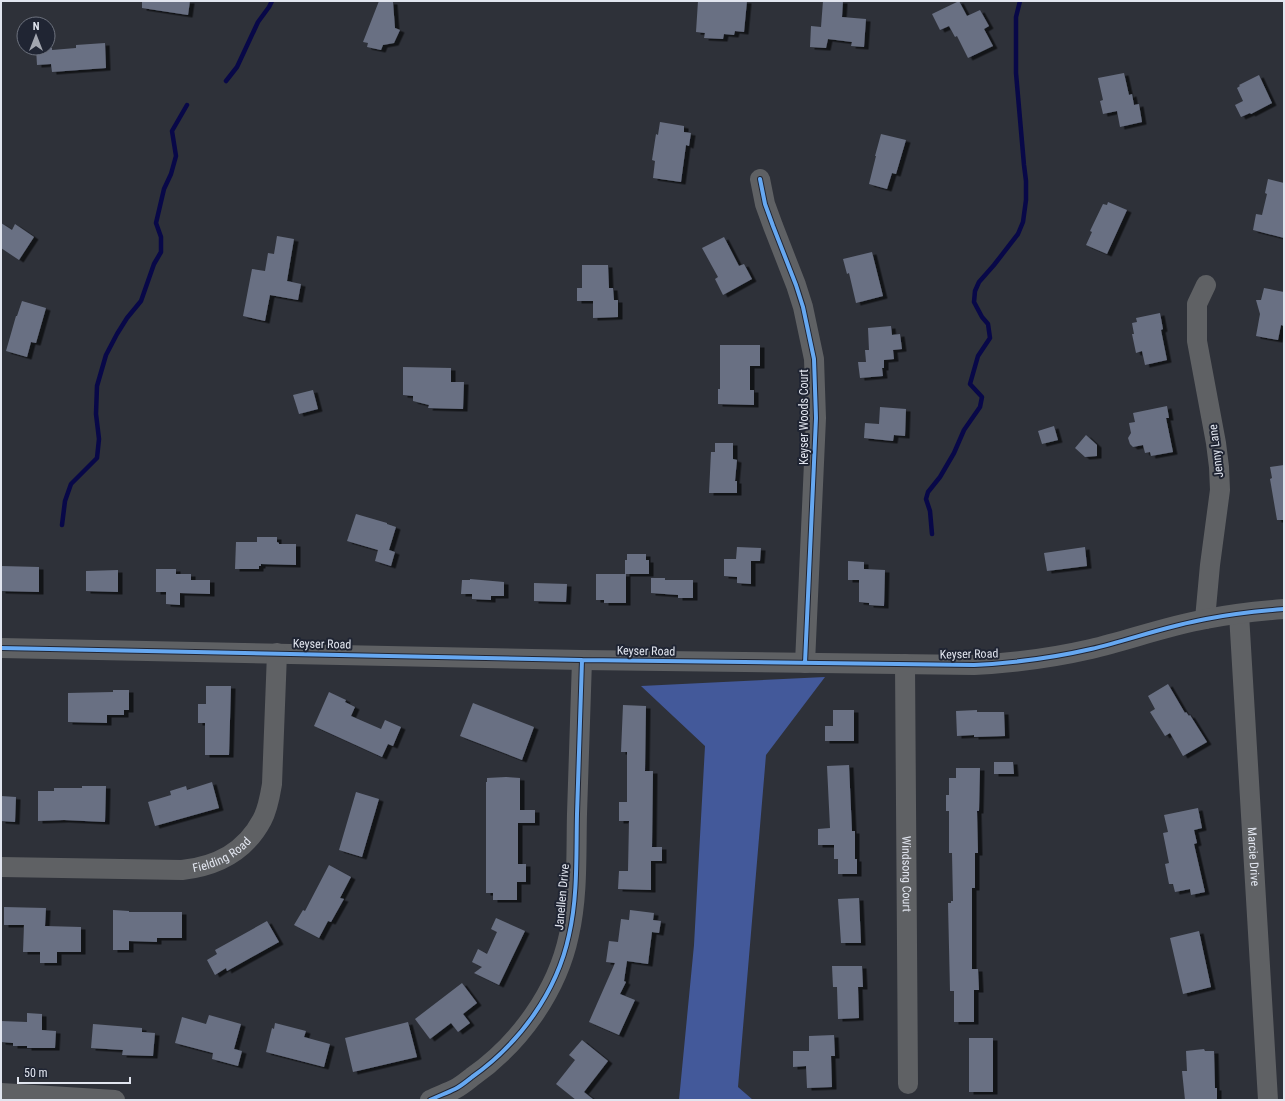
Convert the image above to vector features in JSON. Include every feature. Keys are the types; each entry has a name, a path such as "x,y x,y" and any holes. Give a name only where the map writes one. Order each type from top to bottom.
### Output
{"street":[{"name":"Keyser Woods Court","path":"760,179 765,204 801,300 814,359 816,418 805,663"},
{"name":"Jenny Lane","path":"1205,619 1210,565 1220,490 1216,443 1197,341 1197,304 1206,286"},
{"name":"Keyser Road","path":"1,648 582,660 974,665 1035,660 1092,649 1205,619 1284,609"},
{"name":"Marcie Drive","path":"1239,614 1268,1100"},
{"name":"Fielding Road","path":"1,867 182,870 212,865 236,851 247,842 263,819 272,784 277,653"},
{"name":"Janellen Drive","path":"430,1100 456,1088 480,1072 499,1056 517,1037 535,1013 548,991 564,957 572,920 575,892 582,660"},
{"name":"Windsong Court","path":"905,664 908,1084"},
{"path":"1,1093 115,1100"}],"shaded area":[{"path":"825,677 766,755 738,1087 753,1100 679,1100 694,945 705,746 641,686"}],"building":[{"path":"142,1 190,1 188,15 142,8"},
{"path":"379,1 393,2 395,28 400,30 394,43 383,45 381,50 367,47 368,43 363,42"},
{"path":"698,1 747,1 744,32 735,31 734,35 724,34 723,39 704,38 705,33 696,32"},
{"path":"823,1 843,1 842,17 866,19 864,47 851,46 852,42 828,39 826,48 810,47 811,26 821,27"},
{"path":"959,1 967,16 980,10 989,26 984,29 993,46 968,58 957,36 955,37 949,26 940,30 932,14"},
{"path":"105,43 106,68 52,72 51,64 37,65 36,56 56,56 56,50 76,48 76,45"},
{"path":"1124,73 1129,95 1132,94 1134,105 1139,104 1142,122 1120,127 1117,111 1103,114 1100,101 1103,100 1098,78"},
{"path":"1259,75 1272,103 1251,114 1250,113 1241,117 1235,105 1243,101 1237,88 1240,86 1239,85"},
{"path":"660,122 684,126 684,132 691,133 689,146 686,145 681,182 653,178 655,161 652,160 656,134 658,135"},
{"path":"881,134 906,140 896,174 892,173 887,189 869,184"},
{"path":"1268,179 1284,183 1284,238 1253,230 1256,214 1262,215 1267,194 1265,193"},
{"path":"1108,202 1127,210 1107,254 1086,245 1092,232 1090,231 1103,204 1107,205"},
{"path":"1,223 12,230 15,224 34,237 19,260 1,248"},
{"path":"277,236 294,239 287,281 301,284 298,300 270,295 265,321 243,316 252,269 265,271 268,253 274,254"},
{"path":"724,237 739,266 744,264 752,279 723,295 715,279 718,277 702,248"},
{"path":"872,252 883,296 856,303 849,273 847,274 843,259"},
{"path":"582,265 608,265 609,288 613,288 614,300 618,300 618,317 593,318 593,301 577,301 577,288 582,288"},
{"path":"1264,288 1284,292 1284,326 1281,325 1278,340 1256,336 1260,314 1256,300 1261,300"},
{"path":"22,301 46,308 36,343 31,342 27,357 6,351"},
{"path":"1160,313 1163,329 1161,330 1167,360 1145,365 1142,351 1136,353 1132,334 1134,334 1132,323 1137,322 1136,318"},
{"path":"891,326 892,335 900,334 902,349 893,350 894,359 884,360 884,368 882,368 883,376 860,378 858,362 866,362 865,350 869,350 868,328"},
{"path":"720,345 760,345 760,366 750,366 750,390 754,390 754,405 718,404 718,389 720,389"},
{"path":"403,367 451,368 451,382 464,382 463,409 428,408 429,405 413,401 413,396 403,395"},
{"path":"313,390 318,409 299,414 293,395"},
{"path":"1167,406 1169,418 1166,418 1173,452 1151,456 1150,452 1145,453 1143,445 1133,447 1128,438 1131,433 1129,423 1135,422 1133,413"},
{"path":"880,407 906,409 905,436 894,435 893,441 864,438 865,423 879,424"},
{"path":"1054,426 1058,440 1042,444 1038,431"},
{"path":"1086,435 1097,445 1097,456 1085,457 1075,448"},
{"path":"715,443 733,443 733,459 737,460 735,481 737,481 737,493 709,493 711,452 715,452"},
{"path":"1284,465 1284,520 1277,520 1270,479 1272,478 1270,467"},
{"path":"356,514 396,527 389,550 395,552 391,566 375,561 378,550 347,541"},
{"path":"257,537 277,537 277,542 279,544 296,544 296,565 261,564 259,569 235,569 236,542 257,542"},
{"path":"737,547 761,548 760,561 751,561 751,584 737,583 737,577 724,576 724,559 736,559"},
{"path":"1085,547 1087,566 1047,571 1044,553"},
{"path":"627,554 646,554 646,560 649,560 649,574 625,574 625,560 627,560"},
{"path":"848,561 864,562 864,569 885,570 884,606 869,605 869,603 859,602 859,580 848,580"},
{"path":"1,566 39,567 39,592 1,591"},
{"path":"156,569 176,569 176,574 191,574 191,580 210,580 210,594 180,593 180,605 166,604 166,592 156,592"},
{"path":"118,570 118,592 86,591 86,571"},
{"path":"596,574 626,574 626,603 604,603 604,600 596,600"},
{"path":"651,578 665,578 665,580 693,580 693,598 678,598 678,595 651,593"},
{"path":"470,579 504,582 504,596 491,596 491,600 472,599 472,594 461,594 462,580"},
{"path":"534,583 567,584 566,602 534,601"},
{"path":"1168,684 1185,713 1186,712 1189,716 1190,715 1207,742 1183,756 1170,733 1165,736 1150,712 1155,709 1148,696"},
{"path":"206,686 231,686 229,755 205,755 205,723 198,723 198,704 206,704"},
{"path":"113,690 129,690 129,710 124,710 124,715 107,715 107,723 68,722 68,693 113,692"},
{"path":"329,692 346,700 345,702 355,707 351,716 381,729 385,720 401,727 393,746 388,744 382,757 314,726"},
{"path":"473,703 534,727 522,760 460,736"},
{"path":"623,705 646,706 645,771 653,771 652,847 662,847 662,861 651,861 651,890 618,889 619,871 628,871 629,821 619,821 619,802 627,802 627,752 621,752"},
{"path":"833,710 854,710 854,741 825,741 825,726 833,726"},
{"path":"977,710 977,712 1004,712 1005,736 957,736 956,711"},
{"path":"994,762 1013,762 1014,774 994,774"},
{"path":"849,765 852,831 855,831 855,859 857,859 857,874 838,874 838,859 834,859 834,845 818,845 818,829 830,828 827,766"},
{"path":"956,768 980,768 979,811 977,811 978,853 975,853 975,888 972,888 972,969 978,969 979,990 974,990 974,1022 954,1022 954,991 950,991 948,903 953,901 952,853 949,853 949,811 946,811 946,795 949,795 949,778 956,778"},
{"path":"487,778 520,778 520,810 535,810 535,823 518,823 518,864 526,864 526,882 517,882 517,900 493,900 493,893 486,893 486,782"},
{"path":"212,782 219,808 155,826 148,802 171,795 170,791 186,786 187,790"},
{"path":"82,786 106,786 105,822 64,820 38,821 38,791 54,791 54,788 82,788"},
{"path":"356,792 379,799 362,857 339,850"},
{"path":"1,796 16,797 15,822 1,821"},
{"path":"1198,808 1202,828 1194,830 1197,843 1194,844 1205,892 1191,895 1190,889 1175,892 1173,884 1169,884 1165,864 1169,863 1163,833 1168,832 1164,815"},
{"path":"329,865 351,877 340,898 344,899 331,922 328,921 319,938 294,925 303,910 305,911"},
{"path":"859,898 861,943 841,943 838,899"},
{"path":"4,907 46,908 45,926 81,927 81,952 57,952 57,963 40,963 40,952 23,952 24,925 4,925"},
{"path":"113,910 129,912 182,912 182,938 157,938 157,942 129,941 129,950 113,950"},
{"path":"630,910 654,913 653,920 661,921 659,933 652,932 648,964 627,961 624,981 626,982 620,994 635,1000 619,1035 589,1022 615,963 606,962 609,941 618,942 621,919 629,920"},
{"path":"496,918 525,931 499,985 474,973 482,967 472,962 478,949 487,954 497,932 491,929"},
{"path":"267,921 279,942 227,971 226,968 215,975 207,960 217,954 215,950"},
{"path":"1199,931 1211,987 1183,994 1170,938"},
{"path":"832,966 862,966 863,987 858,987 859,1018 838,1019 837,987 833,987"},
{"path":"462,983 477,1003 463,1014 470,1023 458,1032 451,1023 430,1039 415,1019"},
{"path":"27,1013 42,1014 42,1030 56,1031 55,1048 27,1048 27,1046 13,1046 13,1043 1,1042 1,1021 27,1022"},
{"path":"209,1015 241,1024 234,1049 242,1051 238,1066 212,1059 213,1053 175,1043 182,1017 206,1024"},
{"path":"408,1022 417,1057 353,1072 345,1038"},
{"path":"275,1023 306,1031 304,1037 330,1044 324,1067 266,1052 272,1028 274,1029"},
{"path":"93,1024 142,1028 142,1032 155,1033 153,1056 122,1055 123,1050 91,1048"},
{"path":"834,1035 835,1056 831,1056 832,1087 807,1088 806,1066 793,1067 793,1051 809,1051 809,1036"},
{"path":"969,1038 993,1038 993,1092 969,1092"},
{"path":"582,1040 608,1061 584,1092 594,1100 576,1100 556,1084 575,1060 569,1055"},
{"path":"1204,1049 1205,1051 1214,1051 1215,1088 1217,1088 1217,1100 1185,1100 1182,1071 1187,1071 1186,1051"}],"waterway":[{"path":"226,81 237,67 258,22 272,1"},
{"path":"932,534 930,511 926,499 928,492 940,477 954,453 964,430 980,407 982,397 970,384 978,356 990,338 988,324 982,317 974,302 975,291 979,282 1018,234 1023,222 1026,200 1026,181 1016,73 1016,17 1020,1"},
{"path":"62,525 65,501 71,484 97,458 99,439 96,414 97,386 106,355 127,318 141,301 154,264 161,252 161,237 156,223 164,189 171,174 176,156 172,131 187,105"}],"cycle path":[{"path":"760,179 765,204 803,307 814,359 816,418 805,663"},
{"path":"1,648 582,660 974,665 1062,655 1215,617 1284,609"},
{"path":"430,1100 462,1085 489,1064 520,1033 534,1015 545,996 555,977 563,956 572,920 575,890 582,660"}]}
